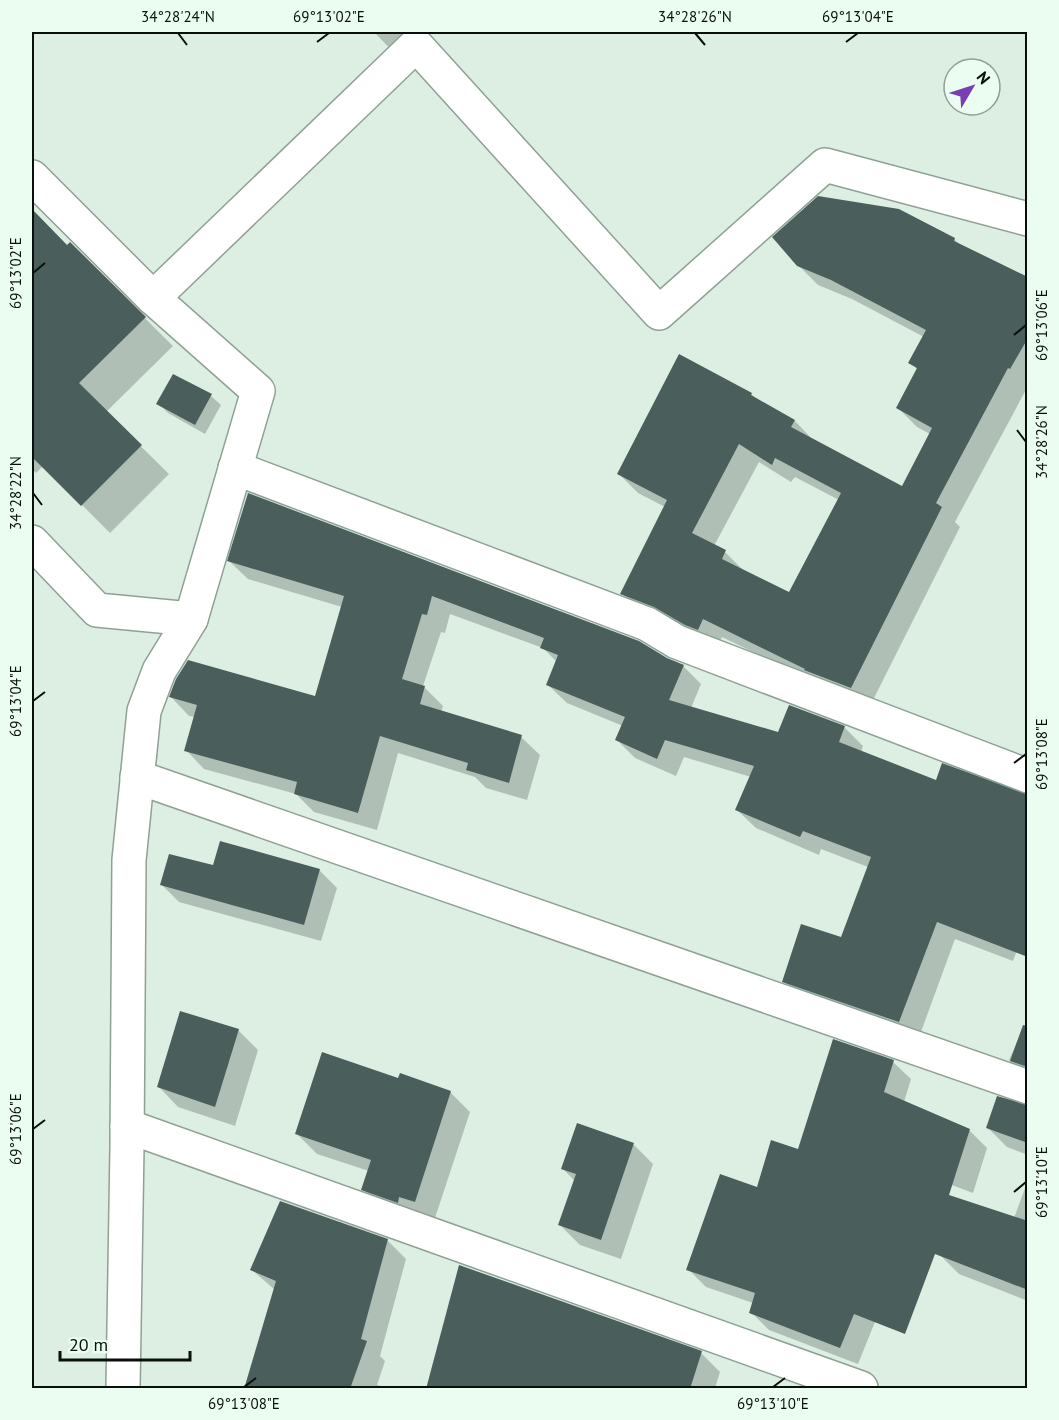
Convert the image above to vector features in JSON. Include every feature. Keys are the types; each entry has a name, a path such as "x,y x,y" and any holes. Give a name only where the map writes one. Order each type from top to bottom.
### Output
{"street":[{"path":"153,298 416,45 659,313 825,165 1028,219"},
{"path":"32,177 153,298 258,392 191,619 159,671 144,711 129,860 127,1126 131,1386"},
{"path":"235,468 647,624 677,642 1028,776"},
{"path":"32,542 98,610 191,619"},
{"path":"137,777 1028,1087"},
{"path":"127,1126 861,1389"}],"building":[{"path":"818,196 899,209 955,238 954,241 1028,277 1028,338 1010,369 1008,368 936,503 942,507 851,688 804,670 703,619 698,630 654,607 620,594 667,500 617,474 679,354 752,393 751,395 795,420 791,427 902,486 932,428 896,408 917,368 908,363 926,330 831,280 797,266 772,237","holes":["739,444 772,465 775,458 841,493 789,592 722,559 726,550 692,533"]},
{"path":"32,209 67,245 70,242 146,317 79,383 142,445 81,506 32,457"},
{"path":"173,374 212,394 195,425 156,404"},
{"path":"248,493 639,641 667,658 684,665 669,700 778,732 789,705 845,726 839,742 936,780 942,763 1028,794 1028,957 937,922 899,1022 782,982 801,924 841,937 871,857 803,831 800,837 735,810 754,766 665,740 657,759 615,740 625,717 546,685 558,655 540,648 544,638 432,596 427,615 422,614 402,679 425,686 420,704 522,735 509,783 466,770 468,763 380,736 358,813 294,794 297,782 184,751 197,705 169,697 176,679 188,660 315,696 344,596 227,561"},
{"path":"220,841 320,869 304,925 160,885 169,854 213,865"},
{"path":"180,1011 239,1029 215,1107 157,1087"},
{"path":"1023,1025 1028,1026 1028,1067 1010,1061"},
{"path":"833,1039 894,1060 884,1092 970,1129 949,1195 1028,1221 1028,1290 935,1254 905,1334 854,1314 840,1348 749,1313 755,1293 686,1270 720,1174 757,1187 771,1140 798,1149"},
{"path":"322,1052 398,1078 400,1073 451,1091 415,1202 399,1197 398,1203 361,1190 371,1160 295,1134"},
{"path":"997,1096 1028,1105 1028,1143 986,1128"},
{"path":"577,1123 634,1143 601,1240 558,1225 576,1174 561,1169"},
{"path":"280,1201 388,1239 361,1339 367,1341 350,1389 244,1389 276,1281 250,1270"},
{"path":"459,1265 702,1351 690,1389 426,1389"}]}
